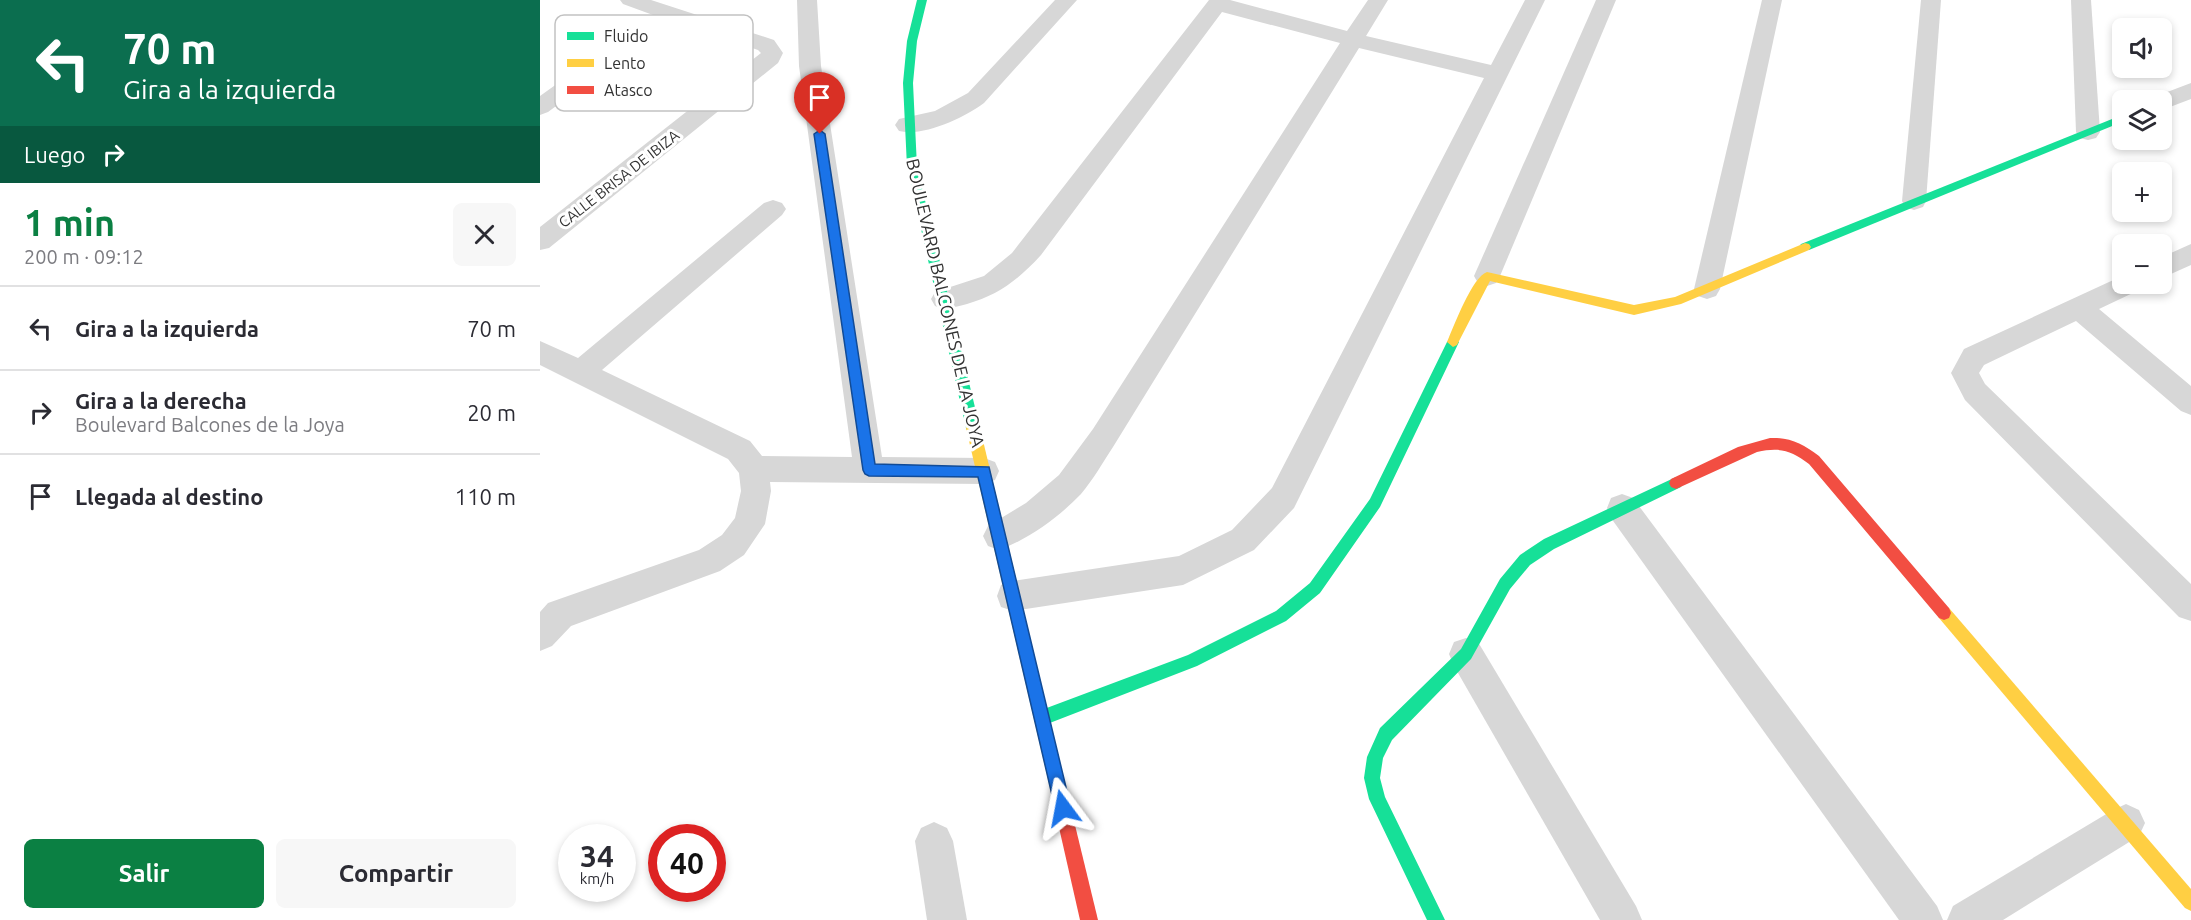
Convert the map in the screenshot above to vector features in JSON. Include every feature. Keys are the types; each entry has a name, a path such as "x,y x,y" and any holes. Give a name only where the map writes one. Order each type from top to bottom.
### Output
{"street":[{"name":"CALLE BRISA DE IBIZA","path":"630,0 675,15"},
{"path":"807,0 810,66 869,470"},
{"name":"BOULEVARD BALCONES DE LA JOYA","path":"922,0 912,40 907,81 907,125 912,167 1089,920"},
{"path":"907,125 937,120 961,109 976,98 1067,0"},
{"path":"999,536 1037,513 1070,484 1103,438 1378,0"},
{"path":"1014,596 1183,570 1244,540 1283,498 1535,0"},
{"path":"1042,718 1192,661 1281,616 1315,588 1376,503 1486,276 1606,0"},
{"path":"1707,289 1772,0"},
{"path":"1914,201 1931,0"},
{"path":"2081,0 2088,132"},
{"path":"944,299 979,291 1007,276 1032,248 1219,2 1354,40 1499,74"},
{"name":"CALLE BRISA DE IBIZA","path":"753,41 766,45 772,53 770,58 753,72"},
{"path":"2172,98 2191,90"},
{"path":"540,106 555,95"},
{"name":"CALLE BRISA DE IBIZA","path":"540,241 703,111"},
{"path":"1486,276 1634,310 1677,301 1914,201 2112,122"},
{"path":"580,372 773,209"},
{"path":"2172,263 2191,254"},
{"path":"2112,291 1974,357 1965,373 1975,392 2191,606"},
{"path":"2078,307 2191,403"},
{"path":"540,352 739,450 754,469 756,491 749,524 733,545 709,561 546,617"},
{"path":"1436,920 1377,799 1372,778 1375,757 1386,734 1466,654 1505,584 1525,560 1549,544 1622,508 1759,445 1774,441 1788,442 1803,450 2191,902"},
{"path":"754,469 984,471"},
{"path":"1622,508 1923,920"},
{"path":"1466,654 1622,920"},
{"path":"1966,920 2126,824"},
{"path":"934,841 947,920"}],"traffic: fast":[{"path":"922,0 912,41 908,83 912,167 973,428"},
{"path":"1805,247 2112,122"},
{"path":"1042,718 1192,661 1281,616 1315,588 1375,503 1453,342"},
{"path":"1436,920 1377,799 1372,778 1375,757 1386,734 1466,654 1505,584 1525,560 1549,544 1676,483"}],"traffic: slow":[{"path":"1453,342 1478,289 1487,276 1634,310 1677,301 1805,247"},
{"path":"973,428 1058,788"},
{"path":"1944,613 2191,902"}],"traffic: jam":[{"path":"1676,483 1757,446 1781,443 1795,447 1814,460 1944,613"},
{"path":"1058,788 1089,920"}],"route":[{"path":"820,134 869,470 984,471 1063,808"}]}
